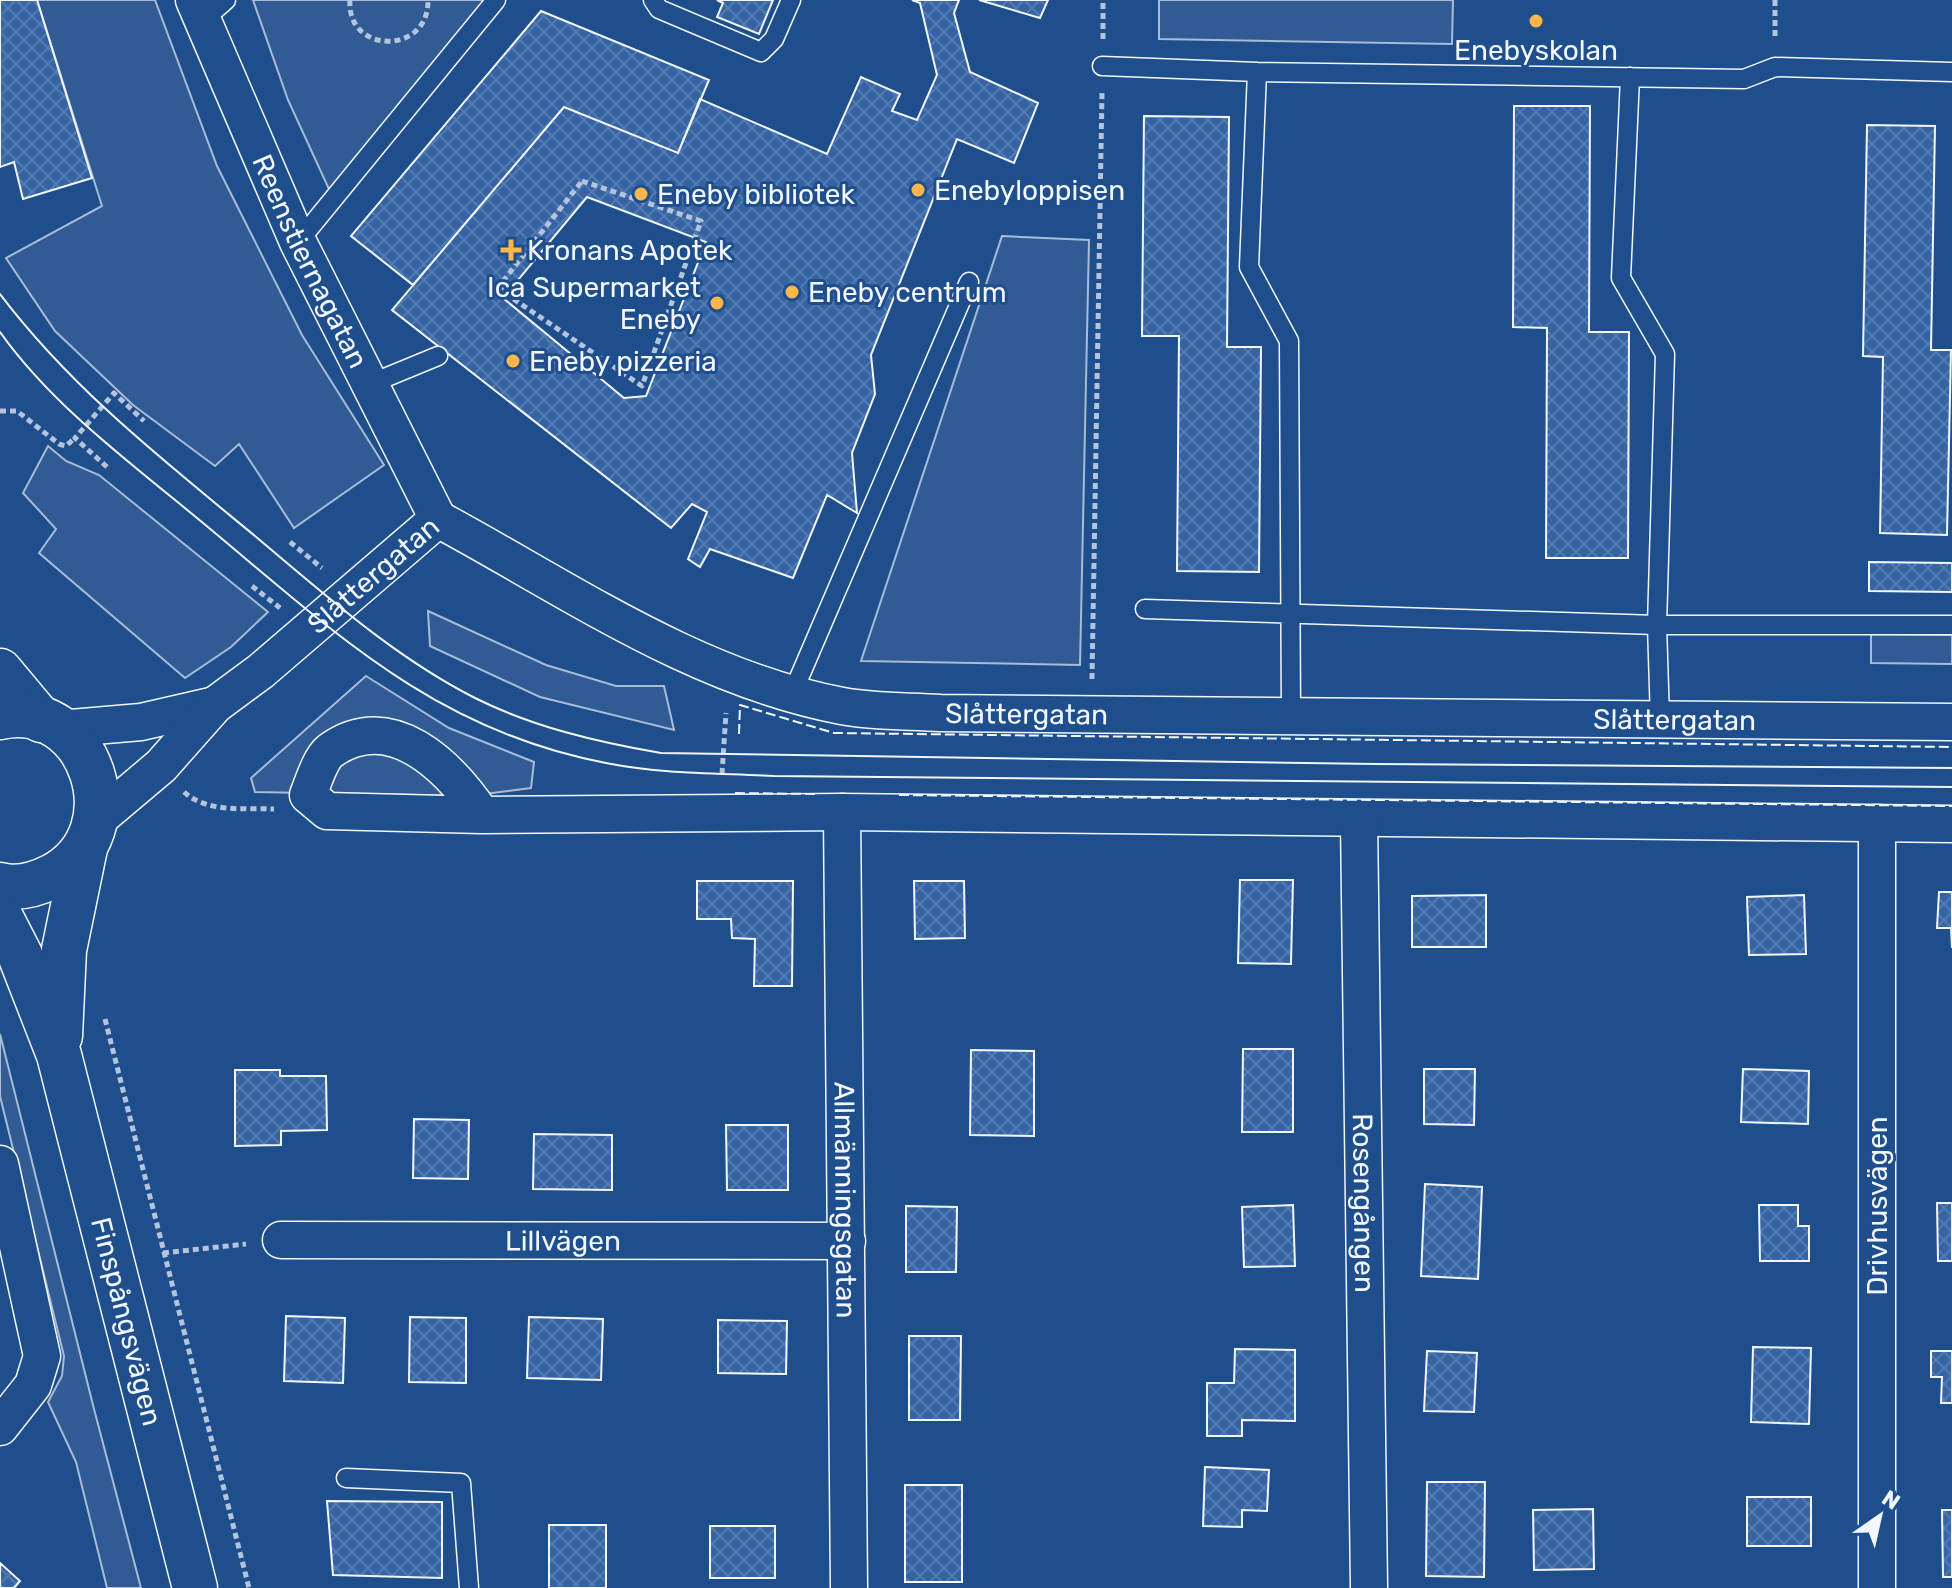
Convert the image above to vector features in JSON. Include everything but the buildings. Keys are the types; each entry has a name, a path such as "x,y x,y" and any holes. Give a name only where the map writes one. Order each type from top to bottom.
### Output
{"main road":[{"path":"0,671 33,722"},
{"name":"Finspångsvägen","path":"33,722 79,746 92,769 98,794 64,950 59,1055"},
{"path":"0,885 39,884 65,870 91,834"},
{"name":"Finspångsvägen","path":"0,916 20,955 59,1055 195,1588"}],"street":[{"name":"Reenstiernagatan","path":"207,7 298,242 438,519"},
{"name":"Slåttergatan","path":"91,834 161,766 215,705 261,671 438,519 646,636 729,672 843,707 940,713 1952,722"},
{"name":"Slåttergatan","path":"33,722 141,722 215,705"},
{"path":"482,815 469,796 423,750 392,735 364,735 328,752 308,795 327,811 482,815 842,812 1952,824"},
{"name":"Allmänningsgatan","path":"842,812 849,1588"},
{"name":"Rosengången","path":"1359,819 1369,1588"},
{"name":"Drivhusvägen","path":"1877,823 1877,1588"},
{"path":"0,1164 42,1356 33,1385 0,1427"},
{"name":"Lillvägen","path":"281,1240 847,1241"}],"lane":[{"path":"298,242 496,0"},
{"path":"653,0 659,9 761,52 774,39 791,0"},
{"path":"1102,66 1257,72 1744,79 1775,67 1952,72"},
{"path":"1257,72 1249,267 1289,341 1288,614 1291,716"},
{"path":"1630,77 1621,278 1665,354 1657,625 1660,720"},
{"path":"793,692 969,282"},
{"path":"370,384 438,356"},
{"path":"1145,609 1657,625 1952,625"},
{"path":"346,1478 461,1483 469,1588"}],"path":[{"path":"350,0 353,21 361,32 384,43 404,40 416,32 424,22 428,0"},
{"path":"1092,712 1103,0"},
{"path":"1775,0 1775,67"},
{"path":"582,181 701,221 642,386 512,298 500,285 582,181"},
{"path":"0,411 17,411 59,444 66,446 114,393 144,421"},
{"path":"75,438 107,467"},
{"path":"290,542 326,572"},
{"path":"252,586 283,610"},
{"path":"720,813 729,672"},
{"path":"178,787 192,800 221,808 327,811"},
{"path":"102,1007 249,1588"},
{"path":"163,1253 281,1240"}],"shaded area":[{"path":"37,0 155,0 217,166 302,335 384,465 294,528 239,444 215,466 133,405 55,331 6,258 102,206"},
{"path":"253,0 496,0 333,198 288,100"},
{"path":"1159,0 1453,0 1452,44 1159,39"},
{"path":"1002,236 1089,240 1080,665 861,661"},
{"path":"48,446 66,461 99,475 268,612 231,647 185,678 39,553 56,529 23,493"},
{"path":"428,611 546,665 616,686 664,686 674,730 540,697 430,646"},
{"path":"1871,634 1952,635 1952,664 1871,663"},
{"path":"366,676 449,728 534,762 531,788 469,796 255,792 251,778"},
{"path":"0,1034 141,1588 107,1588 76,1462 48,1402 62,1376 64,1356 0,1096"}],"tram line":[{"path":"0,294 57,361 120,422 360,623 416,664 475,698 542,725 589,738 661,753 1375,764 1952,768"},
{"path":"0,332 43,384 92,431 292,597 385,669 487,726 544,747 606,763 669,771 774,776 1952,787"}],"fence":[{"path":"739,734 740,705 834,733 1952,747"},
{"path":"735,793 815,794"},
{"path":"899,795 1952,806"}],"place":[{"name":"Enebyskolan","path":"1536,21"},
{"name":"Enebyloppisen","path":"918,190"},
{"name":"Eneby bibliotek","path":"641,194"},
{"name":"Kronans Apotek","path":"511,250"},
{"name":"Eneby centrum","path":"792,292"},
{"name":"Ica Supermarket Eneby","path":"717,303"},
{"name":"Eneby pizzeria","path":"513,361"}]}
